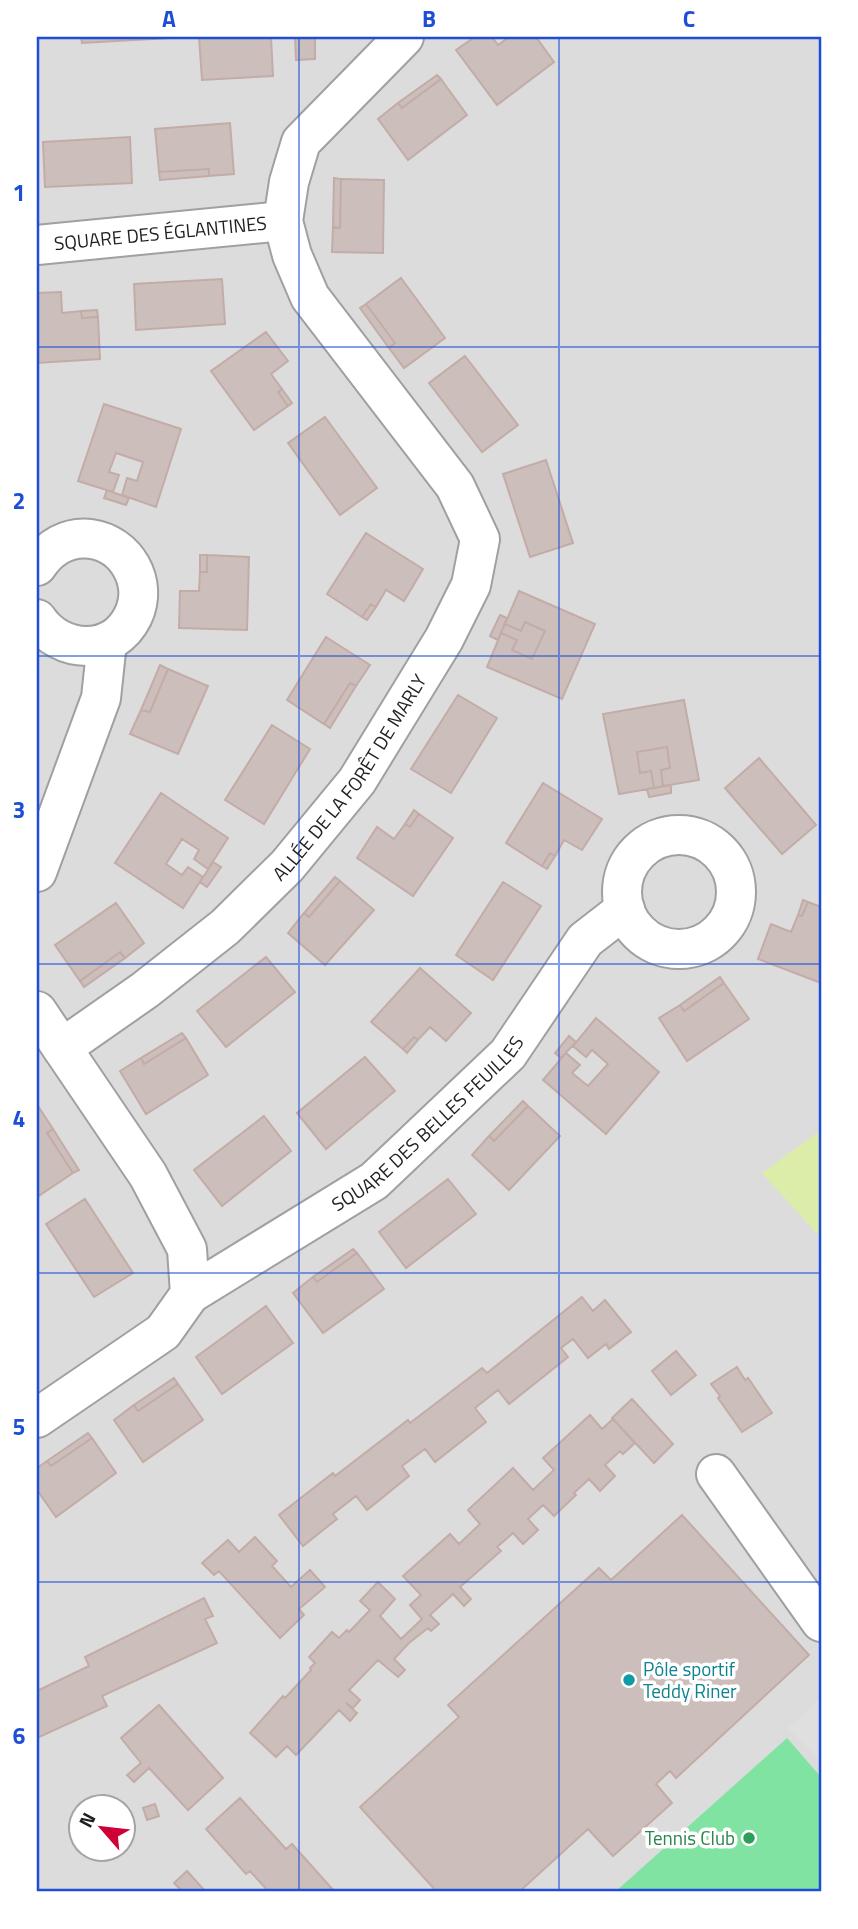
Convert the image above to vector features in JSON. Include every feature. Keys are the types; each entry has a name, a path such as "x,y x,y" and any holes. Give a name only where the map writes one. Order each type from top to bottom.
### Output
{"street":[{"name":"ALLÉE DE LA FORÊT DE MARLY","path":"62,1048 145,990 225,927 287,866 358,781 444,639 471,585 480,538 455,486 310,297 292,255 284,221 289,182 301,142 390,42"},
{"name":"SQUARE DES ÉGLANTINES","path":"37,245 284,221"},
{"path":"37,566 48,551 65,542 83,538 101,541 118,549 130,563 137,580 138,598 133,616 122,631 107,642 90,646 73,646 57,640 43,629 37,619"},
{"path":"37,872 101,698 107,642"},
{"name":"SQUARE DES BELLES FEUILLES","path":"190,1294 374,1181 508,1054 585,940 625,909"},
{"path":"37,1010 148,1175 187,1249 190,1294 163,1332 37,1418"},
{"path":"716,1474 821,1622"}],"shaded area":[{"path":"37,37 821,37 821,1892 37,1892"},
{"path":"821,1696 821,1762 788,1728"}],"green space":[{"path":"821,1130 821,1238 762,1173"},
{"name":"Tennis Club","path":"787,1738 821,1777 821,1892 615,1892"}],"building":[{"path":"81,37 170,37 170,38 82,43"},
{"path":"199,37 271,37 273,76 202,80"},
{"path":"295,37 315,37 315,59 296,60"},
{"path":"475,37 492,37 498,45 509,37 536,37 554,62 497,105 456,50"},
{"path":"437,75 441,79 402,108 398,103"},
{"path":"441,79 467,115 408,160 378,119 398,103 402,108"},
{"path":"230,123 234,174 209,176 209,169 159,172 155,129"},
{"path":"130,137 132,183 45,187 43,142"},
{"path":"209,169 209,176 160,180 159,172"},
{"path":"334,178 341,179 340,228 333,227"},
{"path":"341,179 384,180 383,253 332,252 333,227 340,228"},
{"path":"401,278 445,338 404,368 389,348 395,343 366,304"},
{"path":"222,279 225,324 136,330 134,284"},
{"path":"61,292 62,313 81,311 82,318 98,317 100,359 37,363 37,293"},
{"path":"366,304 395,343 389,348 360,308"},
{"path":"97,310 98,317 82,318 81,311"},
{"path":"266,332 288,361 271,374 282,389 278,392 288,406 254,430 211,371"},
{"path":"465,356 518,425 482,452 429,383"},
{"path":"282,389 292,403 288,406 278,392"},
{"path":"104,404 181,429 156,507 122,495 127,478 137,481 143,462 116,453 109,472 119,475 113,492 78,481"},
{"path":"325,417 377,488 340,515 288,443"},
{"path":"546,460 573,543 530,557 503,474"},
{"path":"107,490 129,498 126,505 104,498"},
{"path":"366,533 423,569 404,601 386,590 376,607 371,604 362,617 327,594"},
{"path":"200,555 207,555 207,572 200,572"},
{"path":"207,555 249,557 247,630 179,628 180,591 199,591 200,572 207,572"},
{"path":"519,591 595,624 562,699 487,667 501,633 517,640 512,650 532,659 545,631 525,622 521,631 505,624"},
{"path":"371,604 376,607 367,620 362,617"},
{"path":"500,615 507,618 498,640 490,636"},
{"path":"525,622 545,631 532,659 512,650 517,640 501,633 505,624 521,631"},
{"path":"326,637 370,665 356,686 350,683 324,724 287,700"},
{"path":"160,665 168,669 150,712 141,710"},
{"path":"168,669 208,686 178,754 130,734 141,710 150,712"},
{"path":"350,683 356,686 330,728 324,724"},
{"path":"458,695 497,718 451,793 411,769"},
{"path":"684,700 699,780 663,786 661,770 670,768 667,747 637,752 640,773 651,771 654,788 619,794 603,714"},
{"path":"272,725 310,749 264,824 225,800"},
{"path":"667,747 670,768 661,770 663,786 654,788 651,771 640,773 637,752"},
{"path":"759,758 816,825 782,854 725,788"},
{"path":"543,783 602,819 582,850 564,840 555,856 550,853 542,866 506,843"},
{"path":"671,785 671,793 649,797 647,789"},
{"path":"161,793 228,838 208,869 194,859 199,850 182,839 166,864 182,875 188,867 203,877 183,908 115,863"},
{"path":"414,810 419,814 410,827 405,824"},
{"path":"419,814 453,838 413,896 357,858 377,827 394,839 405,824 410,827"},
{"path":"550,853 555,856 547,869 542,866"},
{"path":"213,862 221,867 207,887 200,882"},
{"path":"335,877 340,881 309,917 304,913"},
{"path":"340,881 374,910 325,965 288,933 304,913 309,917"},
{"path":"503,882 541,906 493,980 456,955"},
{"path":"803,900 808,902 802,916 798,915"},
{"path":"808,902 821,907 821,983 758,959 771,924 791,932 798,915 802,916"},
{"path":"116,903 144,943 125,958 120,952 80,981 55,945"},
{"path":"120,952 125,958 84,987 80,981"},
{"path":"266,957 295,992 226,1047 197,1011"},
{"path":"420,968 471,1013 446,1041 430,1027 418,1040 414,1037 403,1049 371,1022"},
{"path":"720,977 724,983 684,1011 680,1005"},
{"path":"724,983 749,1019 687,1061 659,1018 680,1005 684,1011"},
{"path":"596,1018 659,1072 606,1134 543,1080 566,1053 580,1065 572,1073 588,1086 608,1064 592,1050 586,1057 573,1046"},
{"path":"182,1033 186,1038 144,1064 141,1058"},
{"path":"569,1036 576,1042 561,1058 555,1053"},
{"path":"414,1037 418,1040 407,1053 403,1049"},
{"path":"186,1038 208,1075 146,1114 120,1071 141,1058 144,1064"},
{"path":"365,1057 395,1091 326,1149 297,1113"},
{"path":"523,1101 528,1106 494,1141 489,1136"},
{"path":"38,1106 53,1129 47,1133 73,1173 37,1197"},
{"path":"528,1106 560,1136 509,1190 472,1155 489,1136 494,1141"},
{"path":"264,1116 291,1151 222,1206 194,1170"},
{"path":"53,1129 79,1170 73,1173 47,1133"},
{"path":"448,1179 476,1214 406,1268 379,1232"},
{"path":"85,1199 133,1273 94,1297 46,1224"},
{"path":"353,1249 357,1253 317,1282 313,1277"},
{"path":"357,1253 384,1289 323,1333 293,1293 313,1277 317,1282"},
{"path":"582,1297 593,1311 605,1300 631,1332 609,1349 606,1344 588,1358 573,1339 561,1348 568,1357 509,1404 498,1390 475,1408 486,1422 435,1462 425,1449 402,1466 409,1476 367,1510 356,1496 333,1514 337,1519 303,1546 279,1515 333,1473 335,1476 482,1368 487,1373"},
{"path":"266,1306 293,1343 222,1394 196,1357"},
{"path":"676,1351 696,1375 671,1395 652,1371"},
{"path":"737,1367 772,1413 742,1432 711,1384"},
{"path":"174,1378 178,1384 138,1411 134,1405"},
{"path":"178,1384 203,1420 143,1462 114,1420 134,1405 138,1411"},
{"path":"632,1399 673,1444 654,1463 612,1418"},
{"path":"590,1415 602,1429 613,1419 635,1443 623,1454 620,1451 605,1465 615,1476 600,1491 589,1479 554,1516 543,1505 528,1519 538,1530 523,1544 513,1533 497,1547 501,1551 460,1587 471,1599 464,1606 453,1594 430,1615 439,1624 431,1631 428,1628 394,1659 405,1670 398,1677 378,1660 349,1690 360,1700 353,1708 346,1703 357,1713 350,1721 339,1710 296,1755 287,1746 276,1757 250,1733 311,1670 315,1663 309,1657 332,1632 339,1638 347,1630 349,1632 370,1610 360,1601 378,1582 395,1599 380,1616 401,1639 422,1619 410,1605 421,1595 403,1576 450,1534 459,1544 480,1524 468,1510 513,1468 533,1490 554,1470 543,1458"},
{"path":"88,1433 92,1438 51,1466 47,1461"},
{"path":"92,1438 116,1473 56,1517 37,1490 37,1468 47,1461 51,1466"},
{"name":"Pôle sportif Teddy Riner","path":"682,1515 809,1655 676,1778 670,1771 656,1784 672,1803 613,1856 588,1829 519,1892 437,1892 360,1807 459,1717 448,1705 599,1568 611,1580"},
{"path":"255,1537 277,1561 272,1566 291,1587 310,1570 325,1587 299,1609 304,1615 280,1638 219,1571 214,1575 202,1563 228,1540 239,1552"},
{"path":"204,1598 213,1616 205,1619 217,1643 102,1696 107,1706 37,1738 37,1691 89,1666 85,1657"},
{"path":"159,1705 223,1778 188,1810 149,1768 134,1782 127,1775 141,1763 121,1738"},
{"path":"240,1798 286,1849 292,1844 335,1892 269,1892 250,1871 246,1874 206,1829"},
{"path":"155,1804 159,1816 147,1820 143,1808"},
{"path":"187,1871 206,1892 183,1892 174,1883"}],"place":[{"name":"Pôle sportif Teddy Riner","path":"629,1680"},
{"name":"Tennis Club","path":"749,1838"}]}
